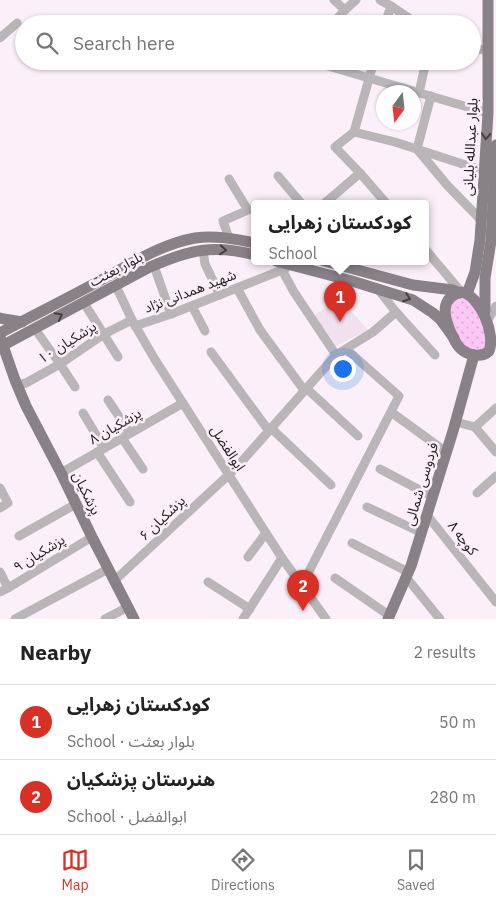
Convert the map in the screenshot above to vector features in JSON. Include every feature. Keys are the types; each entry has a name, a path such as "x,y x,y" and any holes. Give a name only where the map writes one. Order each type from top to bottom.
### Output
{"main road":[{"name":"بلوار عبدالله بلیانی","path":"463,293 475,272 482,221 488,113 488,0"},
{"name":"بلوار عبدالله بلیانی","path":"492,317 485,278 491,241 496,145"},
{"name":"بلوار بعثت","path":"0,333 178,242 195,238 217,237 251,242"},
{"name":"بلوار بعثت","path":"1,343 34,329 154,266 182,254 203,250 225,250 251,254"},
{"path":"283,265 376,288 413,300 429,309 440,319 463,351 478,355 496,356"},
{"path":"350,265 413,285 453,290 463,293 480,303 492,317 494,337 493,345 488,352 478,355"},
{"path":"454,338 446,319 446,304 452,296 463,293"},
{"path":"0,318 22,322"},
{"name":"پزشکیان","path":"1,343 26,406 134,619"},
{"name":"فردوسی شمالی","path":"389,617 422,533 478,355"},
{"name":"پزشکیان","path":"0,358 16,383"}],"street":[{"path":"334,0 345,10"},
{"path":"340,15 356,0"},
{"path":"380,0 404,15"},
{"path":"388,15 391,6"},
{"path":"0,38 15,25"},
{"path":"481,50 488,50"},
{"path":"341,70 392,85"},
{"path":"371,70 354,132 335,147 383,200"},
{"path":"421,85 424,70"},
{"path":"421,94 488,113"},
{"path":"417,149 431,96"},
{"path":"354,132 417,149 475,168"},
{"path":"417,149 447,185 482,221"},
{"path":"328,200 360,173"},
{"path":"278,176 298,200"},
{"path":"228,179 248,210 223,222 229,238"},
{"path":"203,250 205,264 220,295"},
{"path":"429,254 463,293"},
{"path":"283,265 294,292 336,354 372,332 396,312"},
{"name":"شهید همدانی نژاد","path":"134,323 171,314 192,306 237,288 283,265"},
{"path":"154,266 171,314"},
{"name":"ابوالفضل","path":"116,286 154,358 282,558 326,619"},
{"path":"237,288 260,330 305,389 358,436"},
{"path":"376,288 435,355"},
{"path":"84,303 118,358"},
{"path":"192,306 205,332"},
{"name":"پزشکیان ۱۰","path":"16,383 26,383 60,364 104,334 134,323"},
{"path":"34,329 75,387"},
{"path":"302,585 399,396 346,349"},
{"path":"211,352 270,430 331,485"},
{"name":"پزشکیان ۶","path":"114,581 236,468 336,354"},
{"path":"108,400 143,469"},
{"name":"پزشکیان ۸","path":"61,473 183,403"},
{"path":"475,428 496,408"},
{"path":"391,412 446,452"},
{"path":"83,413 100,450 130,502"},
{"path":"456,422 475,428 496,452"},
{"path":"380,469 433,497"},
{"path":"477,493 496,476"},
{"path":"0,488 8,503 0,508"},
{"path":"19,536 76,504"},
{"path":"367,507 422,533"},
{"name":"کوچه ۸","path":"427,515 496,602"},
{"path":"248,557 266,533"},
{"name":"پزشکیان ۹","path":"4,590 92,537"},
{"path":"352,543 407,575 440,619"},
{"path":"243,619 282,558"},
{"path":"15,619 108,569"},
{"path":"0,572 4,590"},
{"path":"335,578 389,617"},
{"path":"208,582 250,609"},
{"path":"105,619 128,607"}],"shaded area":[{"path":"459,297 469,299 491,336 481,353 468,351 453,329 448,306"},
{"path":"340,299 368,330 336,346 314,315"}],"place":[{"name":"کودکستان زهرایی","path":"340,322"},
{"name":"هنرستان پزشکیان","path":"303,611"}]}
